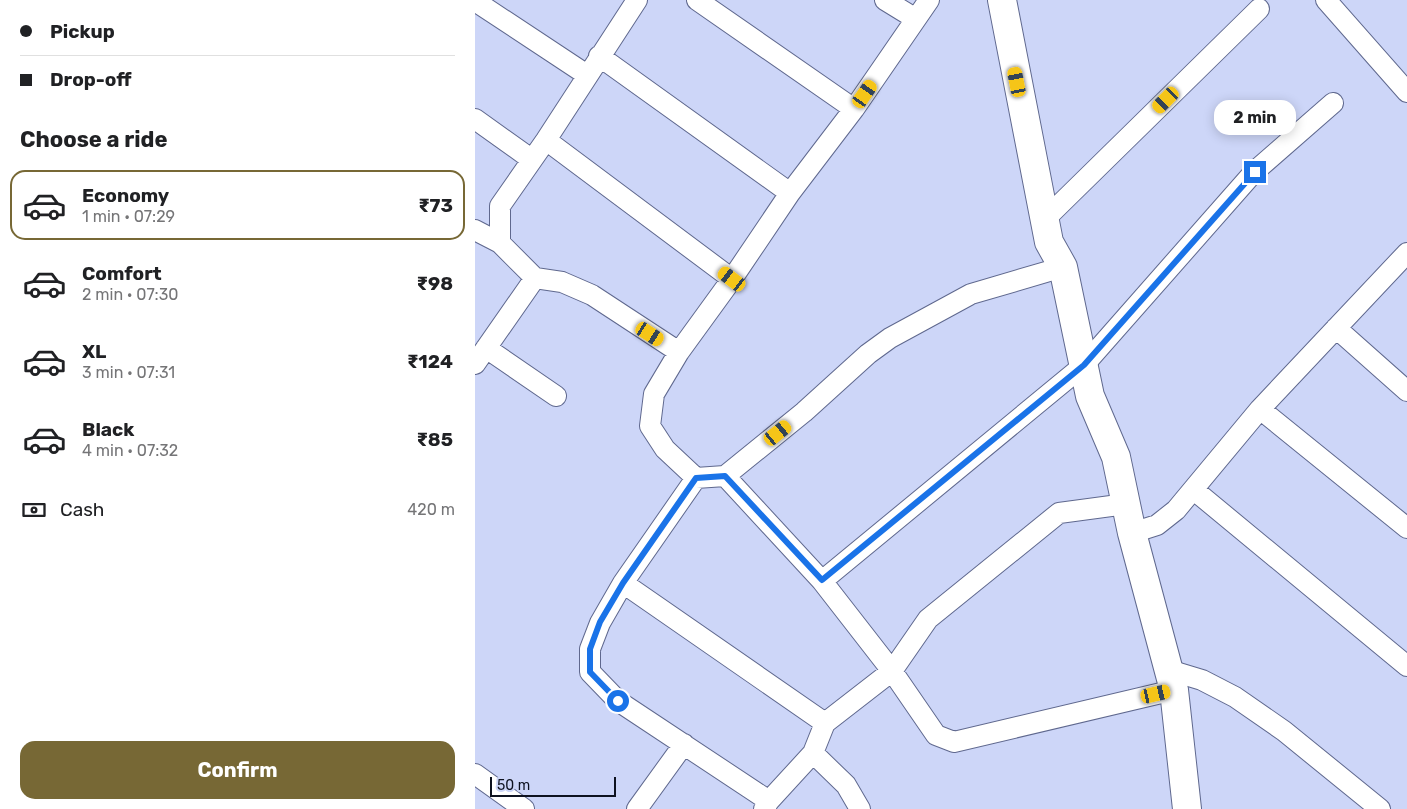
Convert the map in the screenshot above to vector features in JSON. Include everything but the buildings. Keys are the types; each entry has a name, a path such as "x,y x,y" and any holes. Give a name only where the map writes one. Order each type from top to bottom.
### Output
{"street":[{"path":"500,243 500,206 531,158 546,140 637,0"},
{"path":"697,0 854,109"},
{"path":"885,0 916,19"},
{"path":"929,0 854,109 790,193 732,279 679,352 654,394 650,426 665,449 696,478 725,476 804,412 868,354 890,338 971,294 1063,267"},
{"path":"1002,0 1049,242 1063,267 1090,396 1116,457 1132,533 1171,680 1185,809"},
{"path":"1326,0 1407,92"},
{"path":"475,1 587,75"},
{"path":"1044,220 1259,9"},
{"path":"599,56 790,193"},
{"path":"822,580 1084,365 1255,172 1333,103"},
{"path":"475,119 531,158"},
{"path":"546,140 732,279"},
{"path":"475,230 500,243 535,278 562,282 592,296 679,352"},
{"path":"1132,533 1157,524 1176,510 1260,409 1407,253"},
{"path":"535,278 481,356 556,396"},
{"path":"1336,328 1407,391"},
{"path":"1260,409 1407,528"},
{"path":"725,476 822,580 892,671 936,735 954,742 1171,680 1202,680 1235,697 1284,731 1380,809"},
{"path":"696,478 623,583 600,622 590,649 590,672 618,701 684,744 767,805 813,753 825,723 892,671 928,619 1059,513 1126,504"},
{"path":"1194,490 1407,666"},
{"path":"623,583 825,723"},
{"path":"637,809 684,744"},
{"path":"813,753 846,785 859,809"},
{"path":"475,774 524,809"}],"route":[{"path":"618,701 590,672 590,649 600,622 623,583 696,478 725,476 822,580 1084,365 1255,172"}]}
